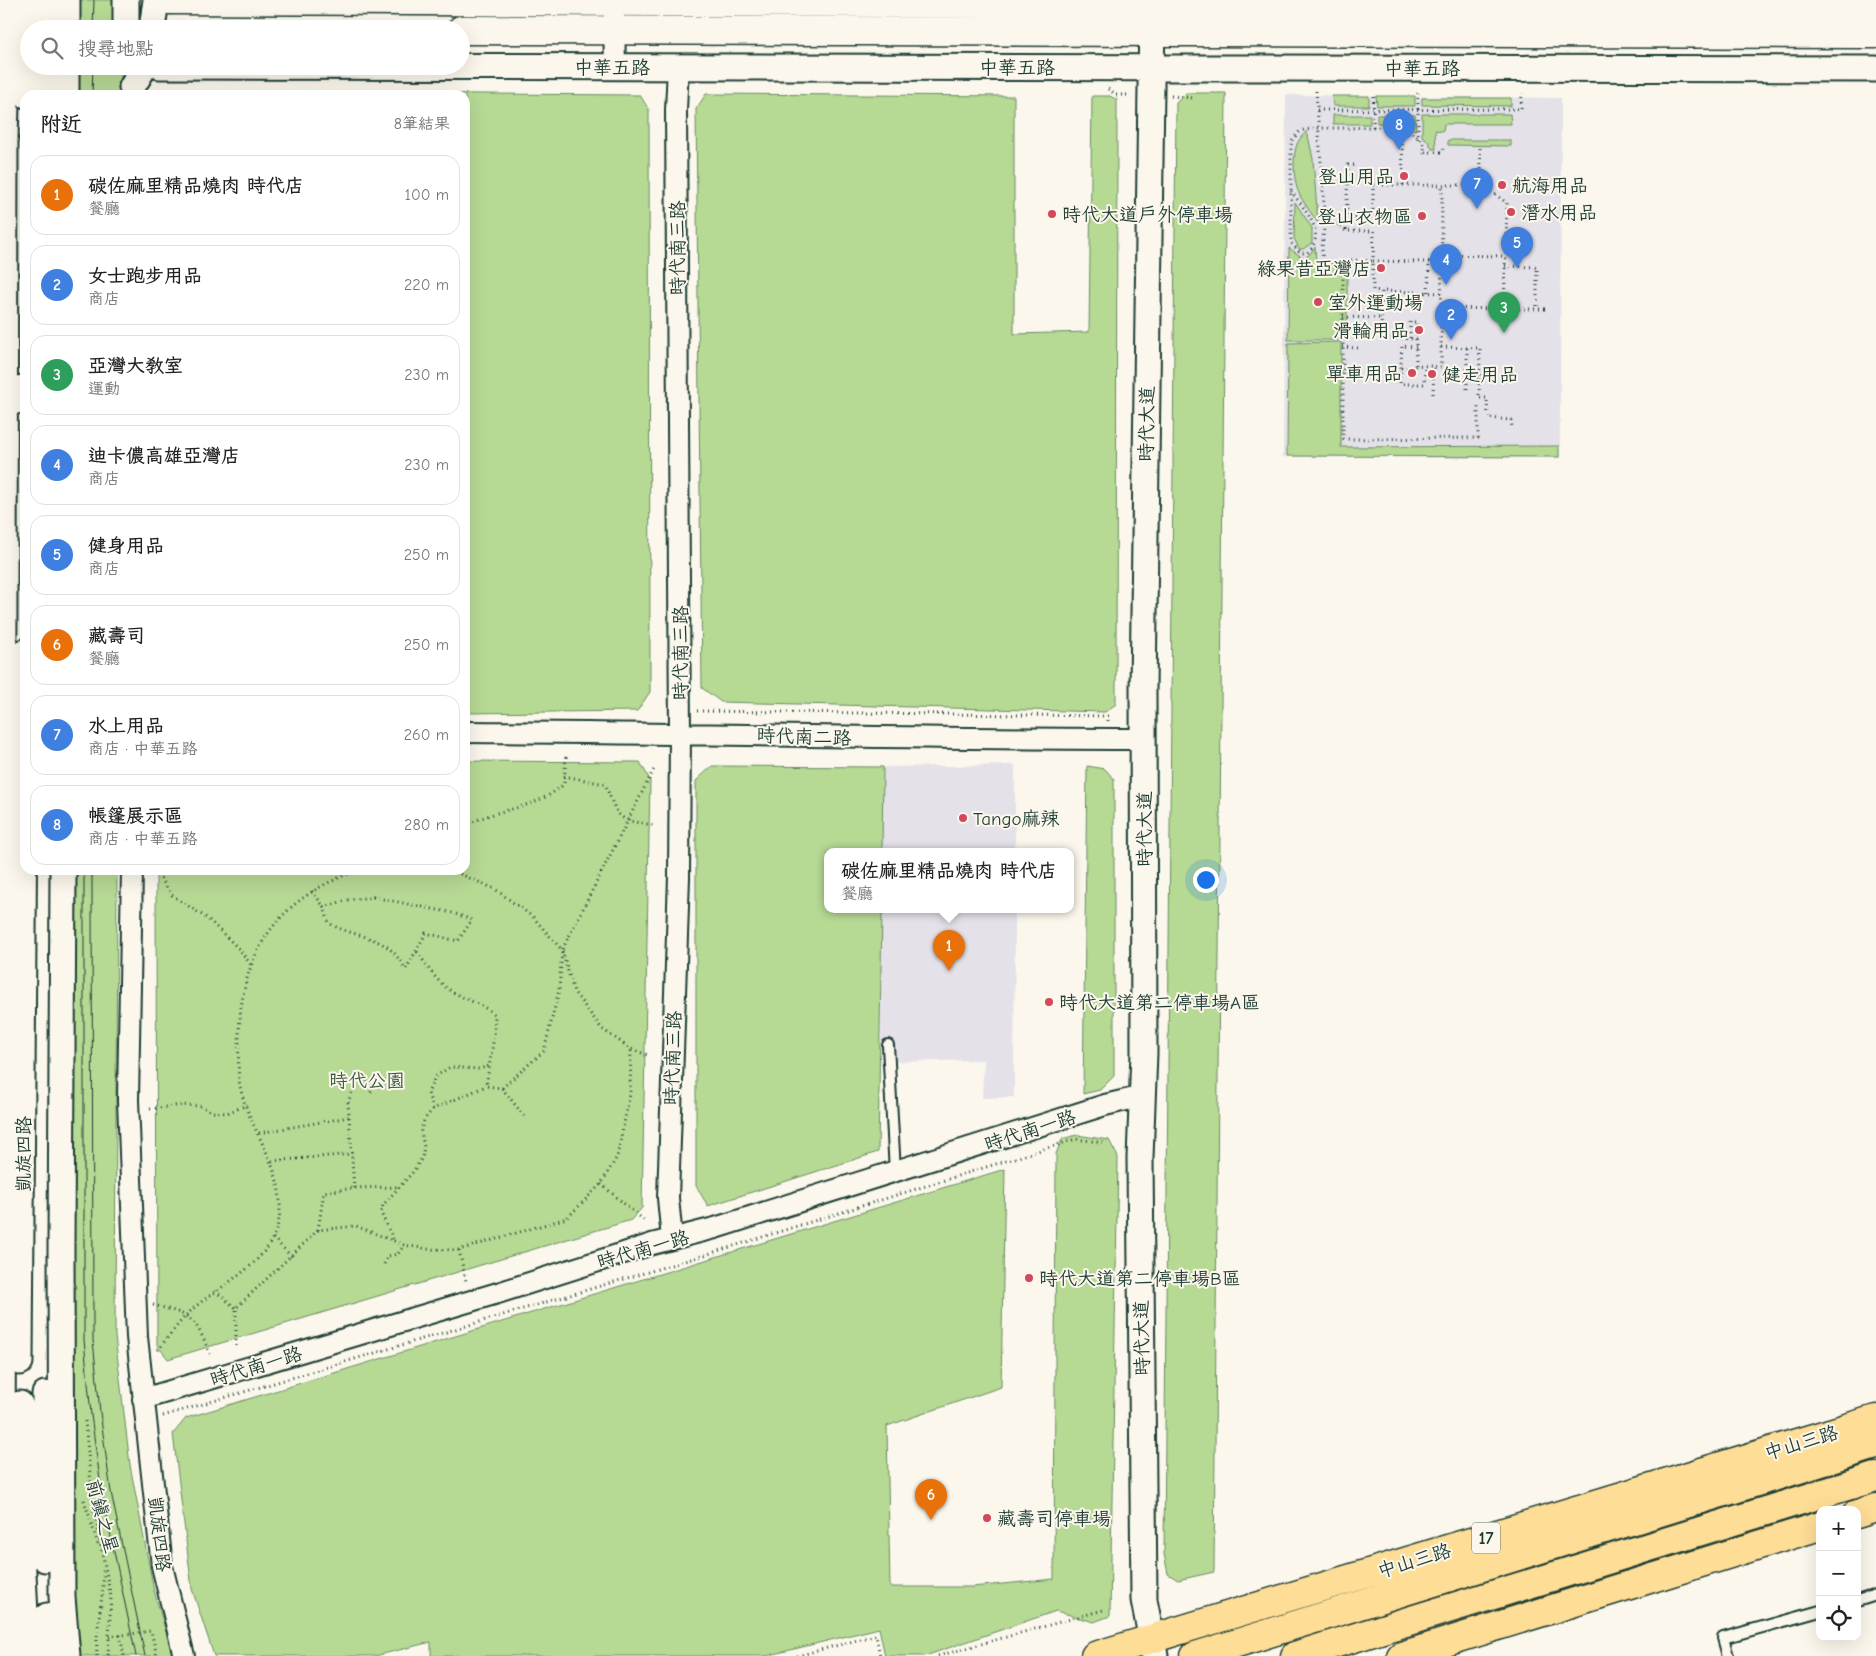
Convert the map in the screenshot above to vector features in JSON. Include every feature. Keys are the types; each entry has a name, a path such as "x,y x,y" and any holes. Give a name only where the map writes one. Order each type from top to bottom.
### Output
{"main road":[{"path":"168,0 1667,3 1876,7"},
{"name":"中華五路","path":"470,30 1876,34"},
{"name":"中山三路","path":"1095,1656 1153,1648 1876,1419"},
{"name":"中山三路","path":"1195,1656 1876,1445"},
{"path":"1295,1656 1876,1477"},
{"path":"1861,1513 1876,1508"},
{"path":"1402,1656 1816,1527"}],"street":[{"name":"凱旋四路","path":"8,1362 13,762 10,397 3,140 10,0"},
{"path":"26,0 26,20"},
{"path":"47,0 47,20"},
{"path":"67,0 67,20"},
{"path":"126,0 126,20"},
{"path":"153,20 156,0"},
{"path":"614,1 615,67"},
{"name":"時代大道","path":"1152,2 1144,739 1143,1096 1140,1158 1144,1593 1153,1648"},
{"path":"1667,3 1668,34"},
{"name":"中華五路","path":"470,67 1876,69"},
{"name":"時代南三路","path":"672,1239 668,1198 678,886 680,733 676,110 678,67"},
{"path":"26,75 26,90"},
{"path":"47,75 47,90"},
{"path":"66,75 66,90"},
{"name":"凱旋四路","path":"20,698 13,762 1,1006 1,1250 8,1362 31,1510 49,1656"},
{"name":"時代南二路","path":"470,732 680,733 895,739 1144,739"},
{"name":"凱旋四路","path":"27,1656 46,875"},
{"name":"凱旋四路","path":"9,1656 2,1597 31,1510 63,875"},
{"name":"凱旋四路","path":"132,875 128,1100 137,1337 162,1566 184,1656"},
{"name":"時代南一路","path":"143,1399 672,1239 715,1228 1105,1105 1143,1096"},
{"name":"凱旋四路","path":"31,1510 62,1597 66,1656"}],"lane":[{"path":"888,1045 895,1172"},
{"path":"1861,1600 1876,1596"},
{"path":"1728,1656 1723,1638 1816,1612"}],"path":[{"path":"1316,91 1325,220 1322,247 1323,266 1343,265 1348,260 1429,262 1428,292"},
{"path":"1373,127 1374,92"},
{"path":"1418,92 1418,138 1425,154 1442,152 1444,148"},
{"path":"1317,110 1521,109 1522,93"},
{"path":"1291,191 1315,226 1314,244 1307,253 1301,253 1294,249 1291,243 1291,191 1292,140 1300,131 1373,127 1402,129 1418,138"},
{"path":"1402,129 1403,186"},
{"path":"1480,148 1482,185"},
{"path":"1346,231 1348,165 1354,165"},
{"path":"1337,225 1347,218 1373,218 1373,185 1482,185 1507,203 1504,309"},
{"path":"1401,368 1413,369 1416,366 1441,367 1442,185"},
{"path":"1325,220 1330,225 1337,225 1346,231 1374,231 1373,290 1441,292"},
{"path":"1441,256 1506,256"},
{"path":"1343,265 1343,439 1478,438 1478,404"},
{"path":"1505,266 1537,267 1537,309"},
{"path":"1382,290 1381,337 1416,339"},
{"path":"1441,308 1548,309"},
{"path":"1343,317 1381,318"},
{"path":"1410,338 1410,322 1417,322 1416,366"},
{"path":"1416,347 1402,346 1400,384 1424,384 1425,366"},
{"path":"1342,347 1358,348"},
{"path":"1441,347 1480,348 1479,398 1487,398 1488,418 1511,420 1512,427"},
{"path":"1467,348 1467,389"},
{"path":"1433,394 1434,366"},
{"path":"1467,377 1480,378"},
{"path":"696,711 1108,716"},
{"path":"470,824 474,820 522,808 550,796 564,784 566,756"},
{"path":"502,1088 544,1051 558,990 562,950 655,767"},
{"path":"564,776 605,784 618,816 628,822 654,825"},
{"path":"158,875 172,895 208,918 240,950 251,966"},
{"path":"157,1351 188,1315 215,1291 260,1259 273,1238 279,1219 278,1188 272,1160 240,1087 240,1028 243,989 257,948 288,910 312,891 346,875"},
{"path":"463,875 495,889 533,917 562,950 574,992 602,1029 631,1049 650,1056"},
{"path":"312,891 324,907 329,923 341,930 372,939 391,950 406,969 426,933 458,941 472,920 453,913 373,897 347,900 324,907"},
{"path":"417,952 441,983 460,995 484,1006 495,1015 494,1037 486,1086"},
{"path":"318,1230 356,1226 393,1239 404,1245 428,1249 459,1250 567,1218 602,1184 617,1156 630,1094 631,1049"},
{"path":"433,1109 428,1093 435,1076 450,1067 479,1069 489,1066"},
{"path":"354,1188 348,1102 358,1078 370,1081 373,1089 369,1095"},
{"path":"393,1239 380,1213 383,1205 422,1158 424,1147 421,1131 424,1120 433,1109 486,1086 502,1088 524,1116"},
{"path":"150,1109 182,1105 201,1106 212,1112 227,1114 247,1105"},
{"path":"259,1133 349,1117"},
{"path":"160,1417 708,1254 1076,1139 1106,1143"},
{"path":"272,1160 352,1154"},
{"path":"602,1184 646,1222"},
{"path":"236,1346 236,1308 292,1257 318,1230 324,1192 354,1188 397,1188"},
{"path":"273,1238 292,1257"},
{"path":"384,1264 388,1256 398,1254 404,1245"},
{"path":"459,1250 466,1281"},
{"path":"215,1291 236,1308"},
{"path":"151,1304 188,1315 199,1326 210,1354"},
{"name":"前鎮之星","path":"31,1510 98,1543 103,1568 104,1594 96,1646 97,1656"},
{"path":"938,1656 1102,1610"},
{"path":"110,1637 151,1631 157,1656"},
{"path":"120,1635 124,1656"},
{"path":"797,1656 876,1635 880,1656"}],"shaded area":[{"path":"1286,95 1561,98 1560,458 1283,457"},
{"path":"1015,765 1015,848 882,848 883,767"},
{"path":"882,913 1015,913 1014,1097 982,1098 984,1060 881,1062"}],"green space":[{"path":"73,0 121,0 121,20 72,20"},
{"path":"72,75 121,75 121,90 72,90"},
{"path":"1186,93 1226,93 1214,1572 1178,1580 1168,1574 1164,1554 1176,103"},
{"path":"470,94 640,95 649,110 650,692 637,711 470,713"},
{"path":"706,94 1014,96 1014,334 1089,332 1092,96 1110,96 1117,100 1116,704 1105,712 721,702 702,688 696,109"},
{"path":"1332,96 1369,96 1369,106 1333,106"},
{"path":"1376,96 1415,96 1415,106 1377,106"},
{"path":"1422,98 1511,98 1511,106 1422,105"},
{"path":"1422,114 1510,114 1511,124 1444,124 1443,131 1435,130 1436,149 1432,149 1428,141 1422,136"},
{"path":"1333,115 1370,115 1370,124 1333,124"},
{"path":"1377,115 1415,115 1416,130 1398,125 1377,123"},
{"path":"1307,131 1313,159 1318,223 1303,201 1295,181 1294,162 1296,149 1300,138"},
{"path":"1448,140 1511,140 1511,146 1448,145"},
{"path":"1295,202 1312,228 1312,243 1303,249 1299,249 1294,238"},
{"name":"室外運動場","path":"1315,247 1316,264 1347,263 1347,340 1288,340 1289,248 1303,258 1309,255"},
{"path":"1341,342 1341,447 1559,446 1559,457 1287,456 1288,343"},
{"name":"時代公園","path":"470,761 640,762 650,780 642,1208 631,1220 168,1359 157,1345 156,875 470,875"},
{"path":"712,766 883,767 882,848 824,848 824,913 882,913 878,1152 708,1206 696,1186 696,781"},
{"path":"1087,766 1105,769 1114,779 1114,1076 1100,1090 1083,1094"},
{"path":"68,875 117,875 115,1336 130,1465 154,1591 173,1656 74,1656"},
{"path":"1077,1135 1109,1140 1118,1157 1110,1616 1094,1622 1056,1611 925,1656 885,1656 879,1628 766,1656 431,1656 431,1642 375,1656 214,1656 192,1589 173,1434 186,1418 1005,1169 1001,1387 887,1426 890,1587 972,1587 1054,1579 1056,1154 1062,1139"}],"tram line":[{"path":"93,20 94,0"},
{"path":"92,90 93,75"},
{"path":"84,875 84,1340 91,1415 102,1494 136,1656"},
{"path":"92,875 93,1340 100,1412 111,1492 145,1656"}],"place":[{"name":"帳篷展示區","path":"1399,150"},
{"name":"登山用品","path":"1404,176"},
{"name":"航海用品","path":"1502,185"},
{"name":"水上用品","path":"1477,209"},
{"name":"潛水用品","path":"1511,212"},
{"name":"時代大道戶外停車場","path":"1052,214"},
{"name":"登山衣物區","path":"1422,216"},
{"name":"綠果昔亞灣店","path":"1381,268"},
{"name":"健身用品","path":"1517,268"},
{"name":"迪卡儂高雄亞灣店","path":"1446,285"},
{"name":"室外運動場","path":"1318,302"},
{"name":"滑輪用品","path":"1419,330"},
{"name":"亞灣大教室","path":"1504,333"},
{"name":"女士跑步用品","path":"1451,340"},
{"name":"單車用品","path":"1412,373"},
{"name":"健走用品","path":"1432,374"},
{"name":"Tango麻辣","path":"963,818"},
{"name":"碳佐麻里精品燒肉 時代店","path":"949,971"},
{"name":"時代大道第二停車場A區","path":"1049,1002"},
{"name":"時代大道第二停車場B區","path":"1029,1278"},
{"name":"藏壽司停車場","path":"987,1518"},
{"name":"藏壽司","path":"931,1520"}]}
